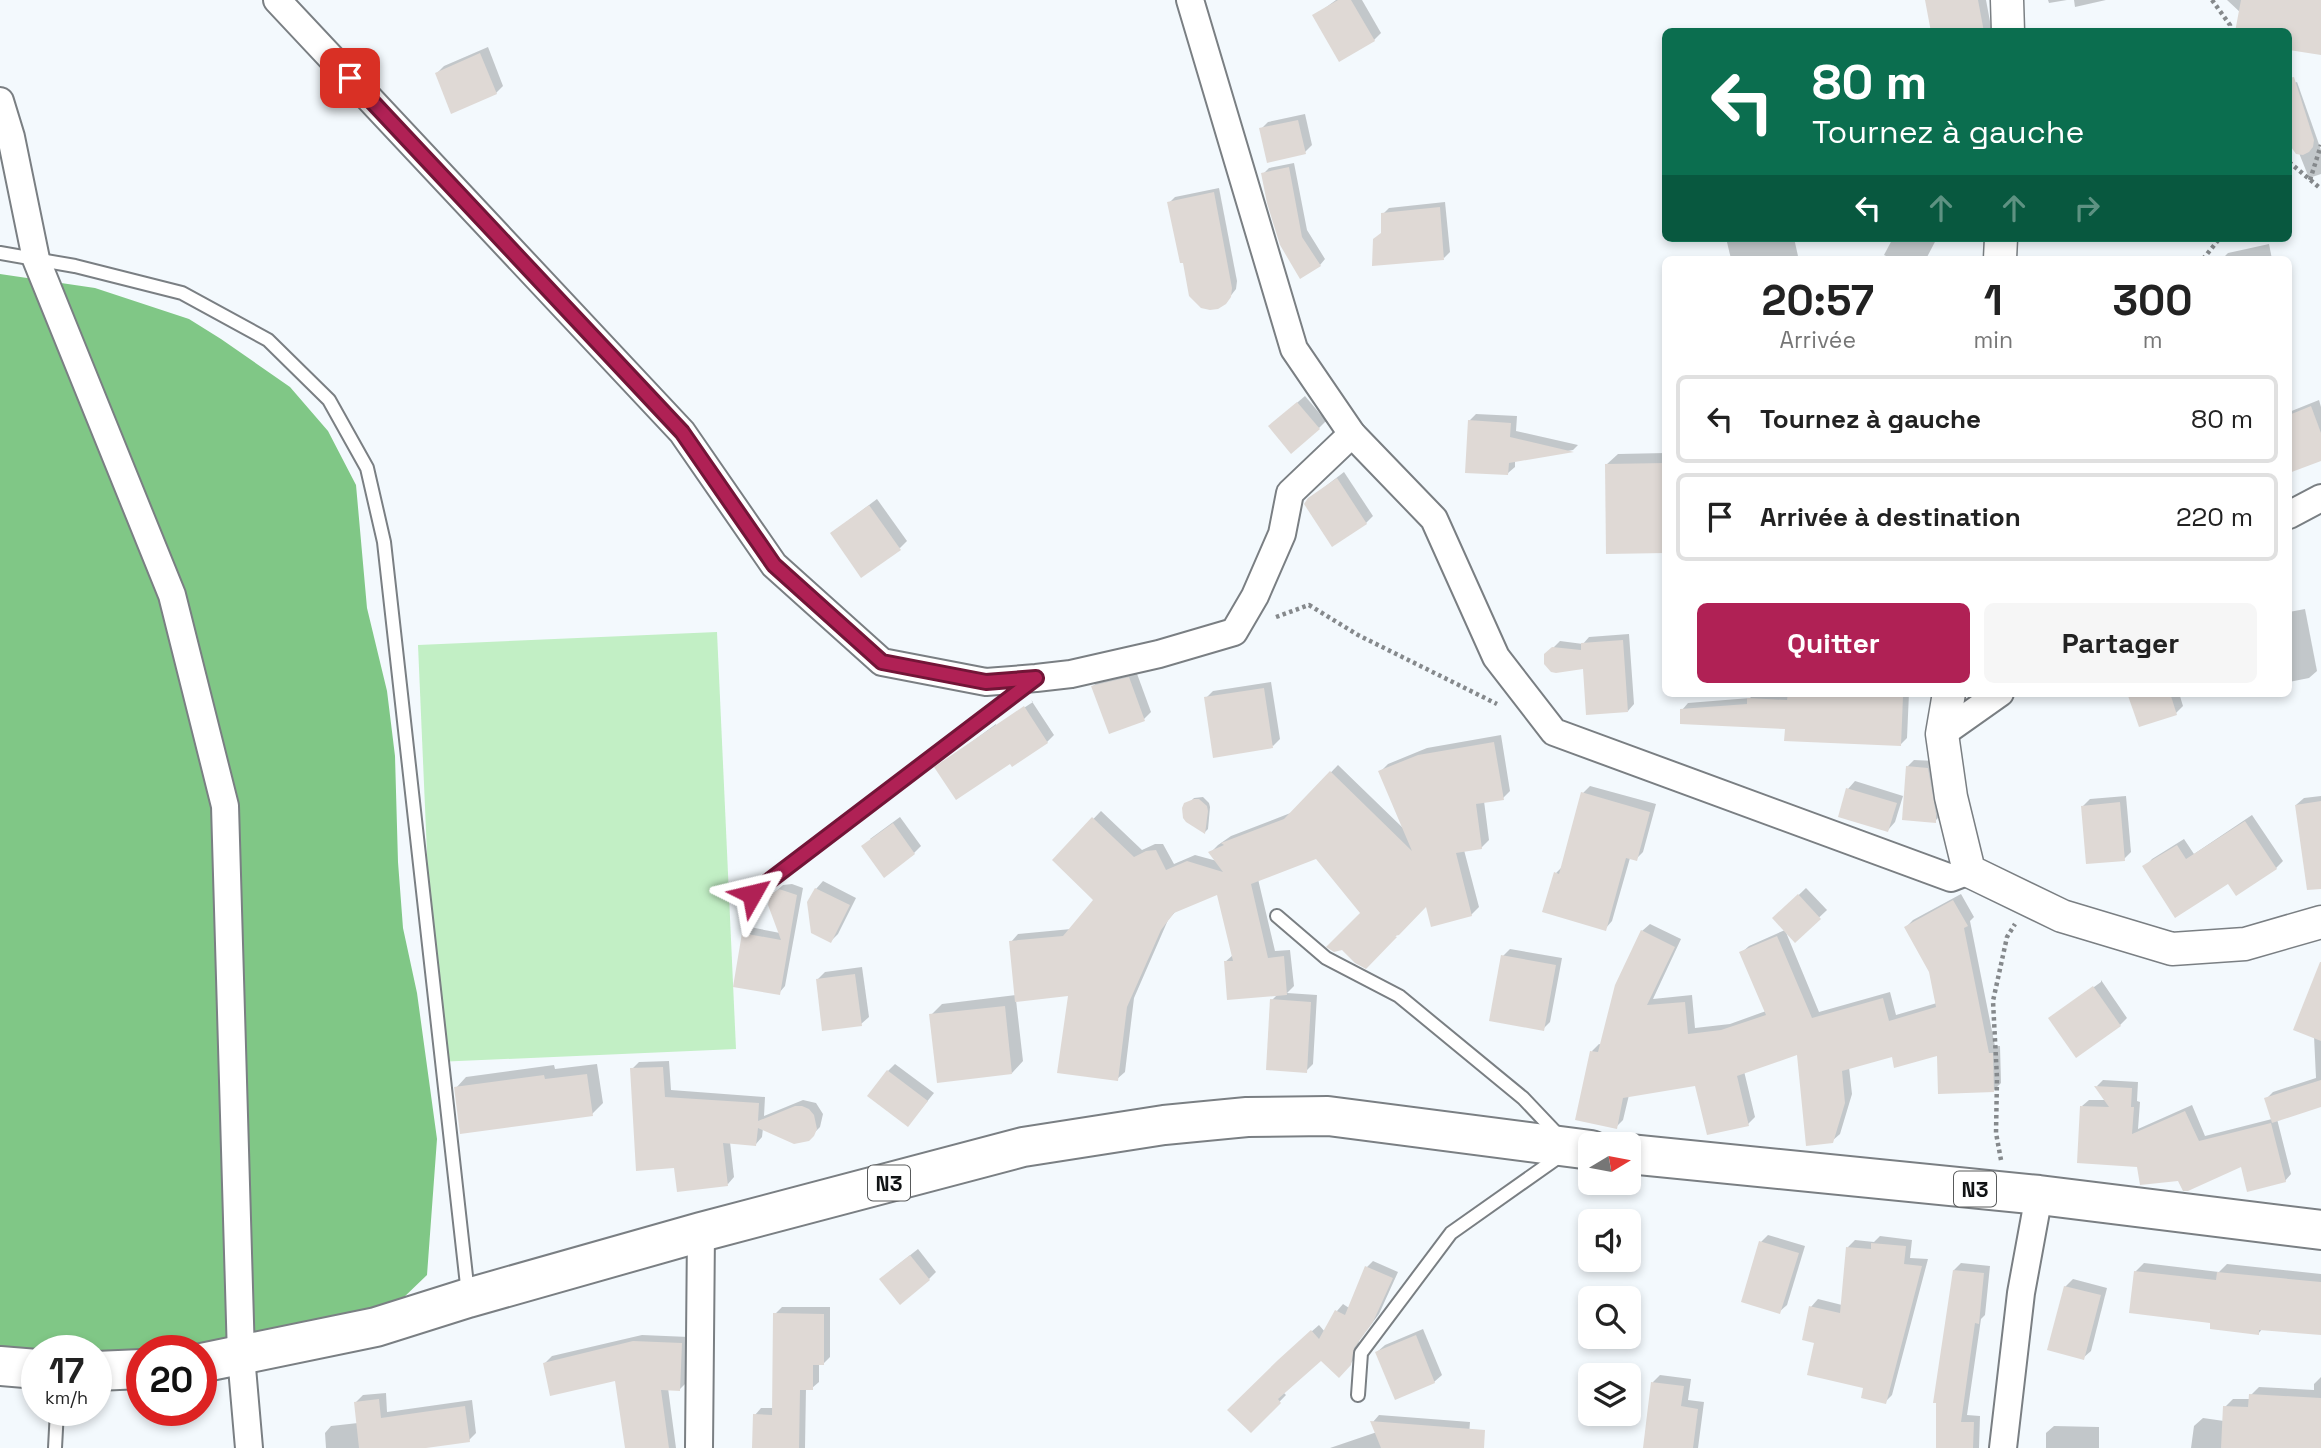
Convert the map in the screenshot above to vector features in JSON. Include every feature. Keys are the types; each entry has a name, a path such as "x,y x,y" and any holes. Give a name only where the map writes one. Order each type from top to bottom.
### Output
{"highway":[{"name":"N3","path":"217,1360 376,1327 701,1232 1023,1147 1164,1125 1247,1117 1328,1116 1578,1149"},
{"name":"N3","path":"1642,1155 2023,1193 2321,1230"},
{"path":"0,1366 21,1367"}],"street":[{"path":"277,0 682,432 774,565 882,662 986,682 1036,678 1071,674 1159,654 1234,632 1255,596 1282,534 1290,493 1352,434"},
{"path":"1190,0 1294,349 1352,434 1434,519 1496,657 1554,732 1951,878 1969,871 2062,916 2172,949 2245,944 2321,922"},
{"path":"2007,0 2008,28"},
{"path":"0,102 11,137 36,259 172,595 225,806 241,1356 250,1448"},
{"path":"2292,513 2321,498"},
{"path":"1948,697 1942,734 1951,797 1969,871"},
{"path":"1942,734 1994,697"},
{"path":"2003,1448 2021,1293 2023,1193"},
{"path":"699,1448 701,1232"}],"lane":[{"path":"0,253 75,266 182,293 268,340 329,400 367,468 384,542 468,1298"},
{"path":"752,894 1036,678"},
{"path":"1278,916 1326,958 1399,996 1578,1146"},
{"path":"1358,1395 1362,1353 1451,1233 1578,1151"},
{"path":"55,1448 56,1426"}],"path":[{"path":"2213,0 2230,28"},
{"path":"2310,180 2321,145"},
{"path":"2292,165 2321,189"},
{"path":"2205,256 2217,242"},
{"path":"1234,632 1308,605 1358,635 1505,708"},
{"path":"2023,1193 1996,1133 1997,1078 1993,1001 2007,937 2030,900"}],"green space":[{"path":"0,274 95,288 189,319 290,387 328,431 356,485 367,608 387,691 395,756 403,928 417,993 437,1139 427,1275 377,1323 217,1348 217,1335 126,1335 126,1355 112,1359 112,1335 21,1335 21,1352 0,1354"},
{"path":"717,632 736,1049 436,1062 418,645"}],"building":[{"path":"1338,0 1351,0 1375,41 1339,62 1312,15"},
{"path":"1925,0 1978,0 1983,28 1930,28"},
{"path":"2241,0 2321,0 2321,55 2292,50 2292,28 2236,28"},
{"path":"480,53 497,94 451,114 435,73"},
{"path":"2292,77 2314,140 2313,147 2303,155 2296,154 2292,148"},
{"path":"1298,120 1306,154 1267,163 1259,128"},
{"path":"1289,167 1302,237 1321,266 1300,279 1280,245 1261,173"},
{"path":"1214,192 1232,288 1231,297 1226,304 1210,310 1201,308 1189,296 1167,202"},
{"path":"1440,207 1444,260 1372,266 1373,239 1381,233 1381,213"},
{"path":"1297,402 1320,429 1291,454 1268,426"},
{"path":"2311,406 2321,433 2321,461 2292,472 2292,414"},
{"path":"1468,420 1511,423 1510,437 1574,452 1509,463 1508,475 1465,473"},
{"path":"1662,463 1662,553 1606,554 1605,464"},
{"path":"1337,478 1367,524 1332,547 1304,504 1308,498"},
{"path":"869,505 901,550 861,578 830,533"},
{"path":"1623,640 1628,712 1586,715 1583,669 1551,672 1544,664 1544,654 1552,647 1581,650 1581,643"},
{"path":"1129,677 1145,721 1109,734 1091,686"},
{"path":"1264,688 1273,748 1213,758 1204,697"},
{"path":"1787,697 1903,697 1901,746 1784,741 1785,729 1680,724 1680,709 1747,704 1747,698 1787,700"},
{"path":"2128,697 2171,697 2177,715 2139,727"},
{"path":"1024,706 1048,743 1012,767 1010,764 956,800 934,767"},
{"path":"1494,742 1504,800 1476,804 1482,849 1456,853 1472,916 1431,927 1426,907 1395,936 1397,937 1366,969 1355,963 1342,950 1334,952 1326,947 1360,913 1316,859 1251,884 1268,958 1284,956 1287,995 1227,1000 1224,961 1233,961 1217,895 1174,913 1161,930 1127,1007 1118,1081 1057,1073 1068,996 1015,1002 1009,941 1063,936 1093,900 1052,860 1092,817 1134,857 1156,850 1166,870 1187,861 1223,872 1208,852 1224,845 1221,843 1284,819 1330,771 1412,851 1378,771 1418,755"},
{"path":"1906,766 1928,768 1936,823 1902,820"},
{"path":"1846,788 1897,803 1888,832 1838,817"},
{"path":"1581,792 1650,812 1637,861 1626,858 1606,931 1542,912 1554,872 1559,874"},
{"path":"1199,799 1207,806 1205,834 1183,818 1184,803"},
{"path":"2321,801 2321,889 2307,890 2295,805"},
{"path":"2120,802 2125,861 2086,864 2081,806"},
{"path":"2245,821 2277,869 2236,896 2228,884 2175,918 2142,866 2177,845 2186,859"},
{"path":"893,823 915,854 884,878 861,846"},
{"path":"815,888 850,905 831,943 811,933 807,902"},
{"path":"779,889 797,895 780,995 733,987 742,933 781,940 768,905 770,895"},
{"path":"1798,894 1821,919 1795,943 1772,918"},
{"path":"1953,900 1968,926 1964,928 1989,1053 1993,1053 1994,1092 1938,1094 1937,1056 1894,1068 1892,1057 1842,1071 1845,1103 1833,1143 1806,1146 1797,1055 1737,1076 1749,1126 1707,1135 1695,1086 1623,1098 1617,1129 1575,1120 1590,1051 1598,1052 1615,985 1641,930 1675,947 1647,1005 1685,1002 1688,1034 1721,1030 1766,1015 1739,952 1777,936 1812,1018 1883,998 1889,1021 1936,1007 1929,972 1904,927"},
{"path":"1501,955 1556,965 1544,1031 1489,1021"},
{"path":"2321,962 2321,1041 2293,1030"},
{"path":"855,974 862,1026 822,1031 816,979"},
{"path":"2093,986 2121,1026 2076,1058 2048,1018"},
{"path":"1270,999 1311,1002 1307,1073 1266,1070"},
{"path":"1005,1006 1012,1074 937,1083 929,1014"},
{"path":"663,1067 665,1097 759,1103 758,1121 795,1106 802,1106 814,1115 817,1129 814,1136 809,1141 794,1144 758,1128 756,1146 723,1143 728,1186 677,1192 674,1168 636,1171 630,1068"},
{"path":"887,1070 928,1101 908,1127 867,1096"},
{"path":"587,1074 593,1116 460,1134 454,1087 544,1075 545,1079"},
{"path":"2321,1080 2321,1107 2272,1123 2264,1098"},
{"path":"2094,1086 2132,1088 2132,1134 2185,1111 2199,1141 2271,1123 2286,1182 2247,1192 2241,1167 2183,1191 2178,1181 2140,1185 2137,1167 2077,1163 2080,1106 2109,1107"},
{"path":"1759,1241 1799,1253 1780,1314 1741,1302"},
{"path":"1871,1243 1906,1246 1904,1264 1922,1266 1886,1404 1861,1398 1863,1388 1807,1375 1814,1343 1802,1340 1809,1306 1840,1313 1846,1247 1871,1249"},
{"path":"910,1255 930,1280 900,1305 879,1279"},
{"path":"1365,1266 1393,1278 1373,1322 1354,1348 1351,1365 1339,1378 1321,1361 1278,1399 1281,1403 1251,1433 1227,1410 1311,1330 1319,1339 1335,1310 1345,1315"},
{"path":"1953,1270 1984,1273 1979,1324 1975,1323 1961,1422 1974,1422 1973,1448 1936,1448 1936,1403 1933,1403"},
{"path":"2134,1271 2216,1280 2217,1272 2321,1282 2321,1335 2259,1330 2259,1335 2210,1329 2210,1323 2129,1313"},
{"path":"2064,1286 2101,1295 2084,1360 2047,1350"},
{"path":"773,1313 824,1314 824,1365 813,1365 813,1390 800,1390 799,1448 752,1448 753,1414 772,1415"},
{"path":"1416,1335 1435,1383 1395,1400 1375,1352"},
{"path":"633,1341 682,1343 680,1391 661,1390 669,1448 625,1448 615,1381 550,1396 543,1363"},
{"path":"1651,1382 1684,1386 1681,1406 1698,1409 1693,1448 1643,1448"},
{"path":"2249,1394 2321,1398 2321,1448 2221,1448 2223,1406 2248,1407"},
{"path":"379,1399 381,1418 465,1406 470,1442 426,1448 359,1448 354,1402"},
{"path":"1370,1421 1485,1430 1484,1448 1381,1448"}],"route":[{"path":"350,78 682,432 774,565 882,662 986,682 1036,678 752,894"}]}
